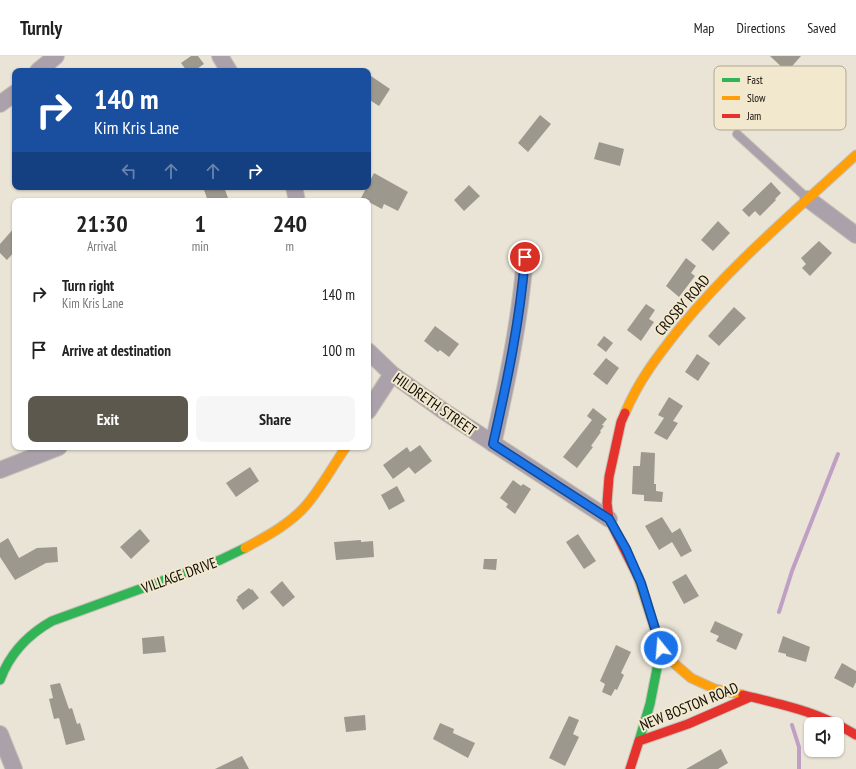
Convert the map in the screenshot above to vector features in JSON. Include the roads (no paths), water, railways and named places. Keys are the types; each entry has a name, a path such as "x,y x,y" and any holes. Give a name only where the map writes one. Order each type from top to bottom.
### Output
{"street":[{"path":"42,68 56,56"},
{"path":"220,56 228,68"},
{"path":"0,104 12,95"},
{"name":"CROSBY ROAD","path":"609,519 607,503 609,478 615,443 632,396 649,366 700,303 746,256 856,155"},
{"path":"808,199 856,235"},
{"path":"493,444 511,366 522,296 525,257"},
{"name":"HILDRETH STREET","path":"371,354 392,374 493,444 609,519 626,549 641,583 661,648 676,665 691,678 715,689 803,709 842,726 856,736"},
{"path":"371,406 392,374"},
{"path":"0,470 51,450"},
{"name":"VILLAGE DRIVE","path":"0,680 10,658 18,647 40,628 52,622 220,560 280,528 307,504 344,450"},
{"name":"NEW BOSTON ROAD","path":"630,769 650,704 661,648"},
{"name":"NEW BOSTON ROAD","path":"639,741 688,724 750,697"},
{"path":"0,734 14,769"}],"lane":[{"path":"737,134 808,199"}],"waterway":[{"path":"779,612 792,571 838,454"},
{"path":"792,725 799,747 799,769"}]}
